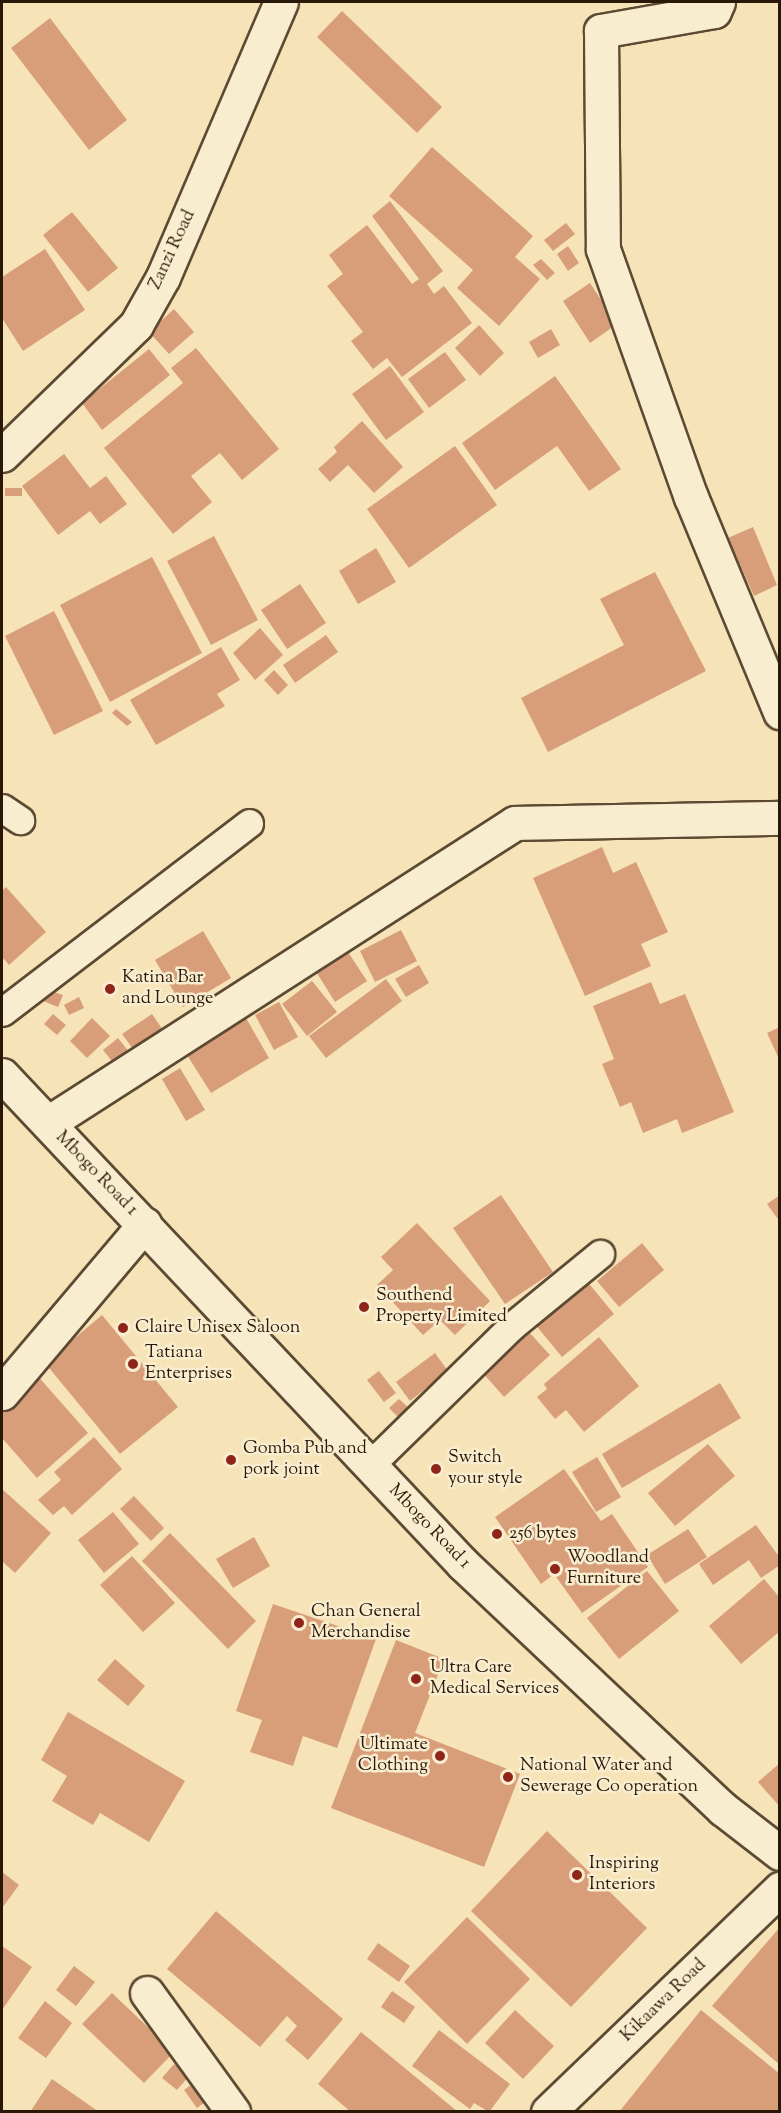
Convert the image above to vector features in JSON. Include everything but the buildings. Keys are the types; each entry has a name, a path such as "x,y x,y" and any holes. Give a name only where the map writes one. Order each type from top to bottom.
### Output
{"street":[{"name":"Zanzi Road","path":"2,455 136,325 163,277 281,2"},
{"path":"718,2 714,11 601,31 603,249 691,497 780,712"},
{"path":"48,1123 515,824 780,818"},
{"name":"Mbogo Road 1","path":"2,1075 464,1564 723,1809 780,1853"},
{"path":"2,1393 145,1224"},
{"name":"Kikaawa Road","path":"548,2112 780,1889"},
{"path":"147,1993 233,2112"}],"lane":[{"path":"2,1012 249,823"},
{"path":"370,1465 512,1326 600,1254"}],"place":[{"name":"Katina Bar and Lounge","path":"110,989"},
{"name":"Southend Property Limited","path":"364,1307"},
{"name":"Claire Unisex Saloon","path":"123,1328"},
{"name":"Tatiana Enterprises","path":"133,1364"},
{"name":"Gomba Pub and pork joint","path":"231,1460"},
{"name":"Switch your style","path":"436,1469"},
{"name":"256 bytes","path":"497,1534"},
{"name":"Woodland Furniture","path":"555,1569"},
{"name":"Chan General Merchandise","path":"299,1623"},
{"name":"Ultra Care Medical Services","path":"416,1679"},
{"name":"Ultimate Clothing","path":"440,1756"},
{"name":"National Water and Sewerage Co operation","path":"508,1777"},
{"name":"Inspiring Interiors","path":"577,1875"}]}
